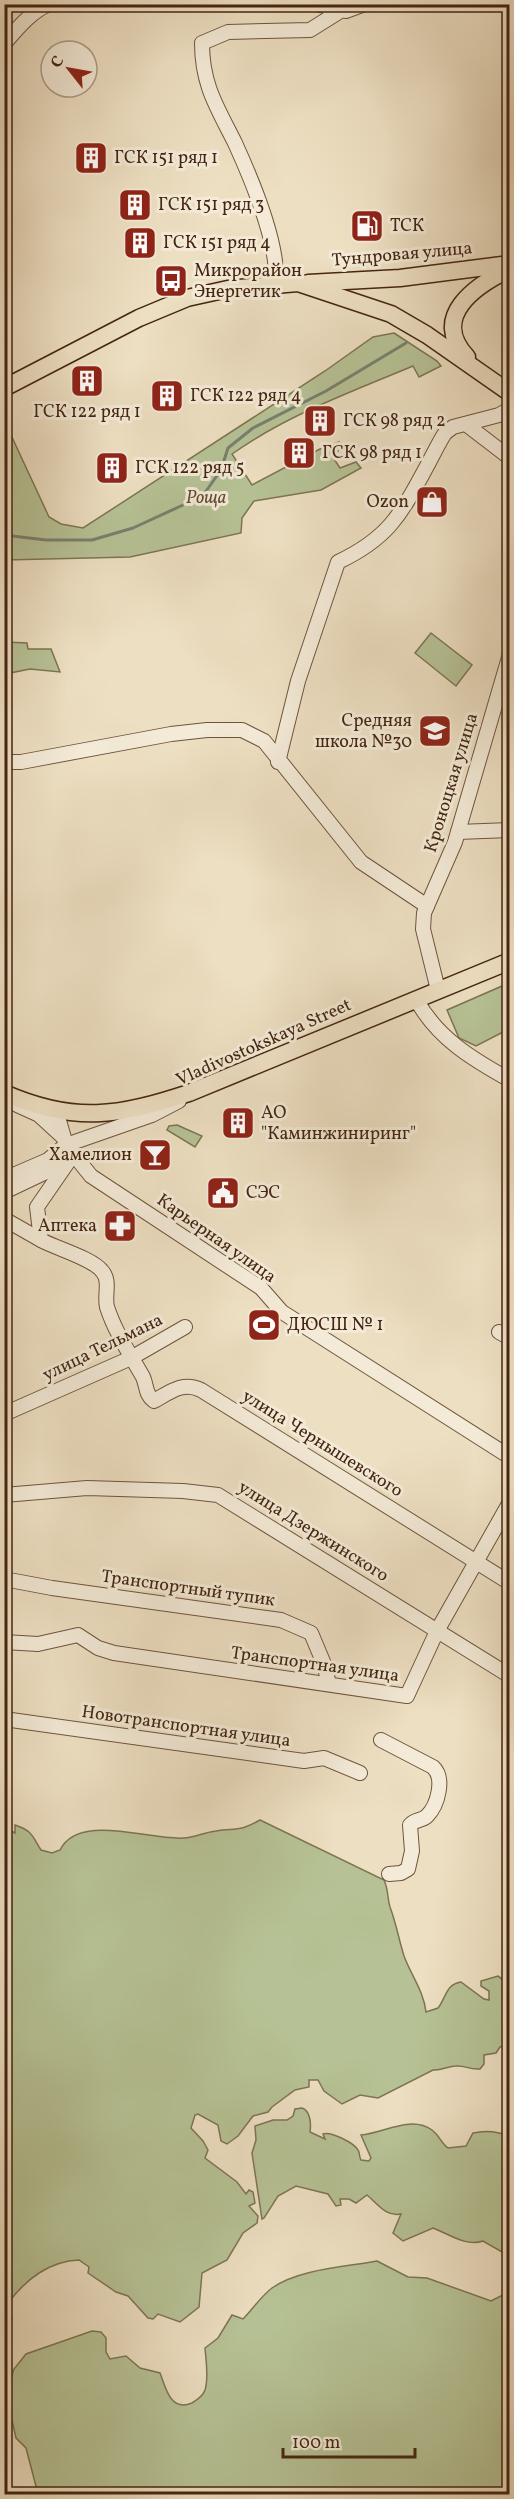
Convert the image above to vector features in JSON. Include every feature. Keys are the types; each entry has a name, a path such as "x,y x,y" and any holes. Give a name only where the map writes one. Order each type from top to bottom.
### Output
{"main road":[{"name":"Тундровая улица","path":"298,284 400,278 510,264"},
{"path":"482,372 459,348 454,335 454,321 460,305 476,288 510,269"},
{"path":"4,388 129,323 187,298 228,289 298,284 391,314 482,372 510,393"},
{"name":"Vladivostokskaya Street","path":"189,1093 510,961"},
{"path":"4,1093 56,1110 88,1114 139,1109 189,1093"}],"street":[{"path":"4,44 17,29 43,7 50,4"},
{"path":"316,4 342,10"},
{"path":"273,284 275,262 259,202 242,158 210,96 202,60 202,43 228,32 310,30 342,10 365,4"},
{"path":"278,762 298,681 338,562 359,552 385,532 399,515 445,434 453,427 500,415 510,409"},
{"path":"467,425 510,458"},
{"name":"Кроноцкая улица","path":"438,990 423,929 426,906 458,832 510,654"},
{"path":"4,762 21,762 171,734 207,730 242,730 254,734 264,741 278,762 361,862 426,906"},
{"path":"458,832 510,830"},
{"path":"416,999 432,1025 448,1041 510,1080"},
{"name":"Vladivostokskaya Street","path":"4,1179 48,1160 65,1141 152,1115 168,1108 189,1093"},
{"name":"Карьерная улица","path":"4,1100 39,1115 65,1141 91,1176 261,1288 282,1312 510,1457"},
{"name":"Карьерная улица","path":"56,1110 65,1141"},
{"path":"41,1240 37,1207 68,1162 65,1141"},
{"path":"4,1192 68,1162"},
{"path":"4,1219 53,1247 61,1247 102,1270 107,1281 107,1305 131,1358"},
{"name":"улица Тельмана","path":"4,1414 131,1358 185,1327"},
{"name":"улица Чернышевского","path":"131,1358 144,1379 148,1396 154,1401 183,1386 192,1386 201,1390 510,1583"},
{"name":"улица Дзержинского","path":"4,1495 87,1488 183,1491 218,1495 510,1676"},
{"name":"Транспортная улица","path":"4,1642 38,1644 78,1635 98,1648 114,1653 407,1696 436,1631 510,1502"},
{"name":"Транспортный тупик","path":"4,1579 52,1588 281,1620 311,1633 324,1664 329,1684"},
{"name":"Новотранспортная улица","path":"4,1719 304,1761 324,1758 360,1773"},
{"path":"381,1740 433,1767 440,1780 436,1797 428,1814 410,1825 412,1851 408,1869 401,1873 389,1874"}],"green space":[{"name":"Роща","path":"394,333 441,366 419,377 413,366 343,395 275,427 232,454 252,485 320,449 339,442 342,448 332,456 340,468 356,462 361,468 321,490 254,501 242,518 241,533 130,557 5,560 5,433 11,435 49,517 61,524 83,528 325,371 373,337"},
{"path":"431,633 472,665 456,686 415,653"},
{"path":"5,642 27,643 28,649 51,649 60,672 30,669 5,674"},
{"path":"509,983 509,1029 476,1046 459,1038 447,1010"},
{"path":"177,1125 202,1136 195,1147 167,1130 169,1126"},
{"path":"260,1820 384,1880 404,1956 420,1991 426,2012 438,2008 449,1988 456,1983 461,1982 484,1999 489,2000 489,1991 481,1986 481,1981 498,1976 502,1979 511,2000 510,2016 505,2024 509,2030 509,2044 500,2047 496,2053 484,2055 484,2064 480,2069 459,2066 433,2070 378,2098 360,2095 342,2104 324,2091 318,2080 309,2080 309,2087 295,2090 268,2112 253,2116 238,2136 227,2144 221,2141 218,2125 198,2114 195,2115 191,2128 208,2150 205,2158 237,2182 246,2194 249,2190 253,2192 255,2203 249,2206 258,2216 257,2223 243,2233 227,2260 202,2273 199,2307 180,2322 158,2314 153,2319 148,2318 128,2296 116,2292 88,2273 89,2267 79,2260 68,2261 49,2268 31,2279 9,2302 12,2320 5,2338 5,1828 15,1833 15,1825 25,1829 41,1850 52,1853 60,1850 69,1839 99,1830 188,1838 242,1828"},
{"path":"302,2108 309,2115 310,2132 325,2139 323,2134 337,2136 347,2141 356,2147 361,2160 369,2161 371,2158 361,2135 406,2124 424,2126 432,2130 448,2148 466,2146 473,2133 491,2132 509,2136 509,2256 483,2241 464,2241 433,2228 403,2241 393,2233 401,2214 386,2211 367,2195 356,2203 349,2199 340,2199 341,2205 336,2206 328,2194 296,2186 278,2196 262,2219 252,2153 256,2140 255,2126 273,2120 287,2120 293,2116 295,2109"},
{"path":"377,2261 408,2277 427,2278 491,2301 509,2292 509,2494 38,2494 26,2448 16,2438 6,2394 14,2369 26,2354 92,2331 101,2332 106,2338 106,2352 110,2359 126,2356 140,2368 160,2373 170,2397 179,2404 185,2405 192,2403 203,2394 207,2369 205,2348 218,2338 232,2315 243,2319 268,2291 295,2277"}],"waterway":[{"path":"4,535 46,540 92,540 133,528 183,505 204,494 221,470 228,448 253,428 326,391 406,343"}],"place":[{"name":"ГСК 151 ряд 1","path":"91,158"},
{"name":"ГСК 151 ряд 3","path":"135,205"},
{"name":"ТСК","path":"367,226"},
{"name":"ГСК 151 ряд 4","path":"140,243"},
{"name":"Микрорайон Энергетик","path":"171,281"},
{"name":"ГСК 122 ряд 1","path":"87,381"},
{"name":"ГСК 122 ряд 4","path":"167,396"},
{"name":"ГСК 98 ряд 2","path":"320,421"},
{"name":"ГСК 98 ряд 1","path":"299,453"},
{"name":"ГСК 122 ряд 5","path":"112,468"},
{"name":"Ozon","path":"432,502"},
{"name":"Средняя школа №30","path":"435,731"},
{"name":"АО \"Каминжиниринг\"","path":"238,1123"},
{"name":"Хамелион","path":"155,1155"},
{"name":"СЭС","path":"223,1193"},
{"name":"Аптека","path":"120,1226"},
{"name":"ДЮСШ № 1","path":"264,1325"}]}
